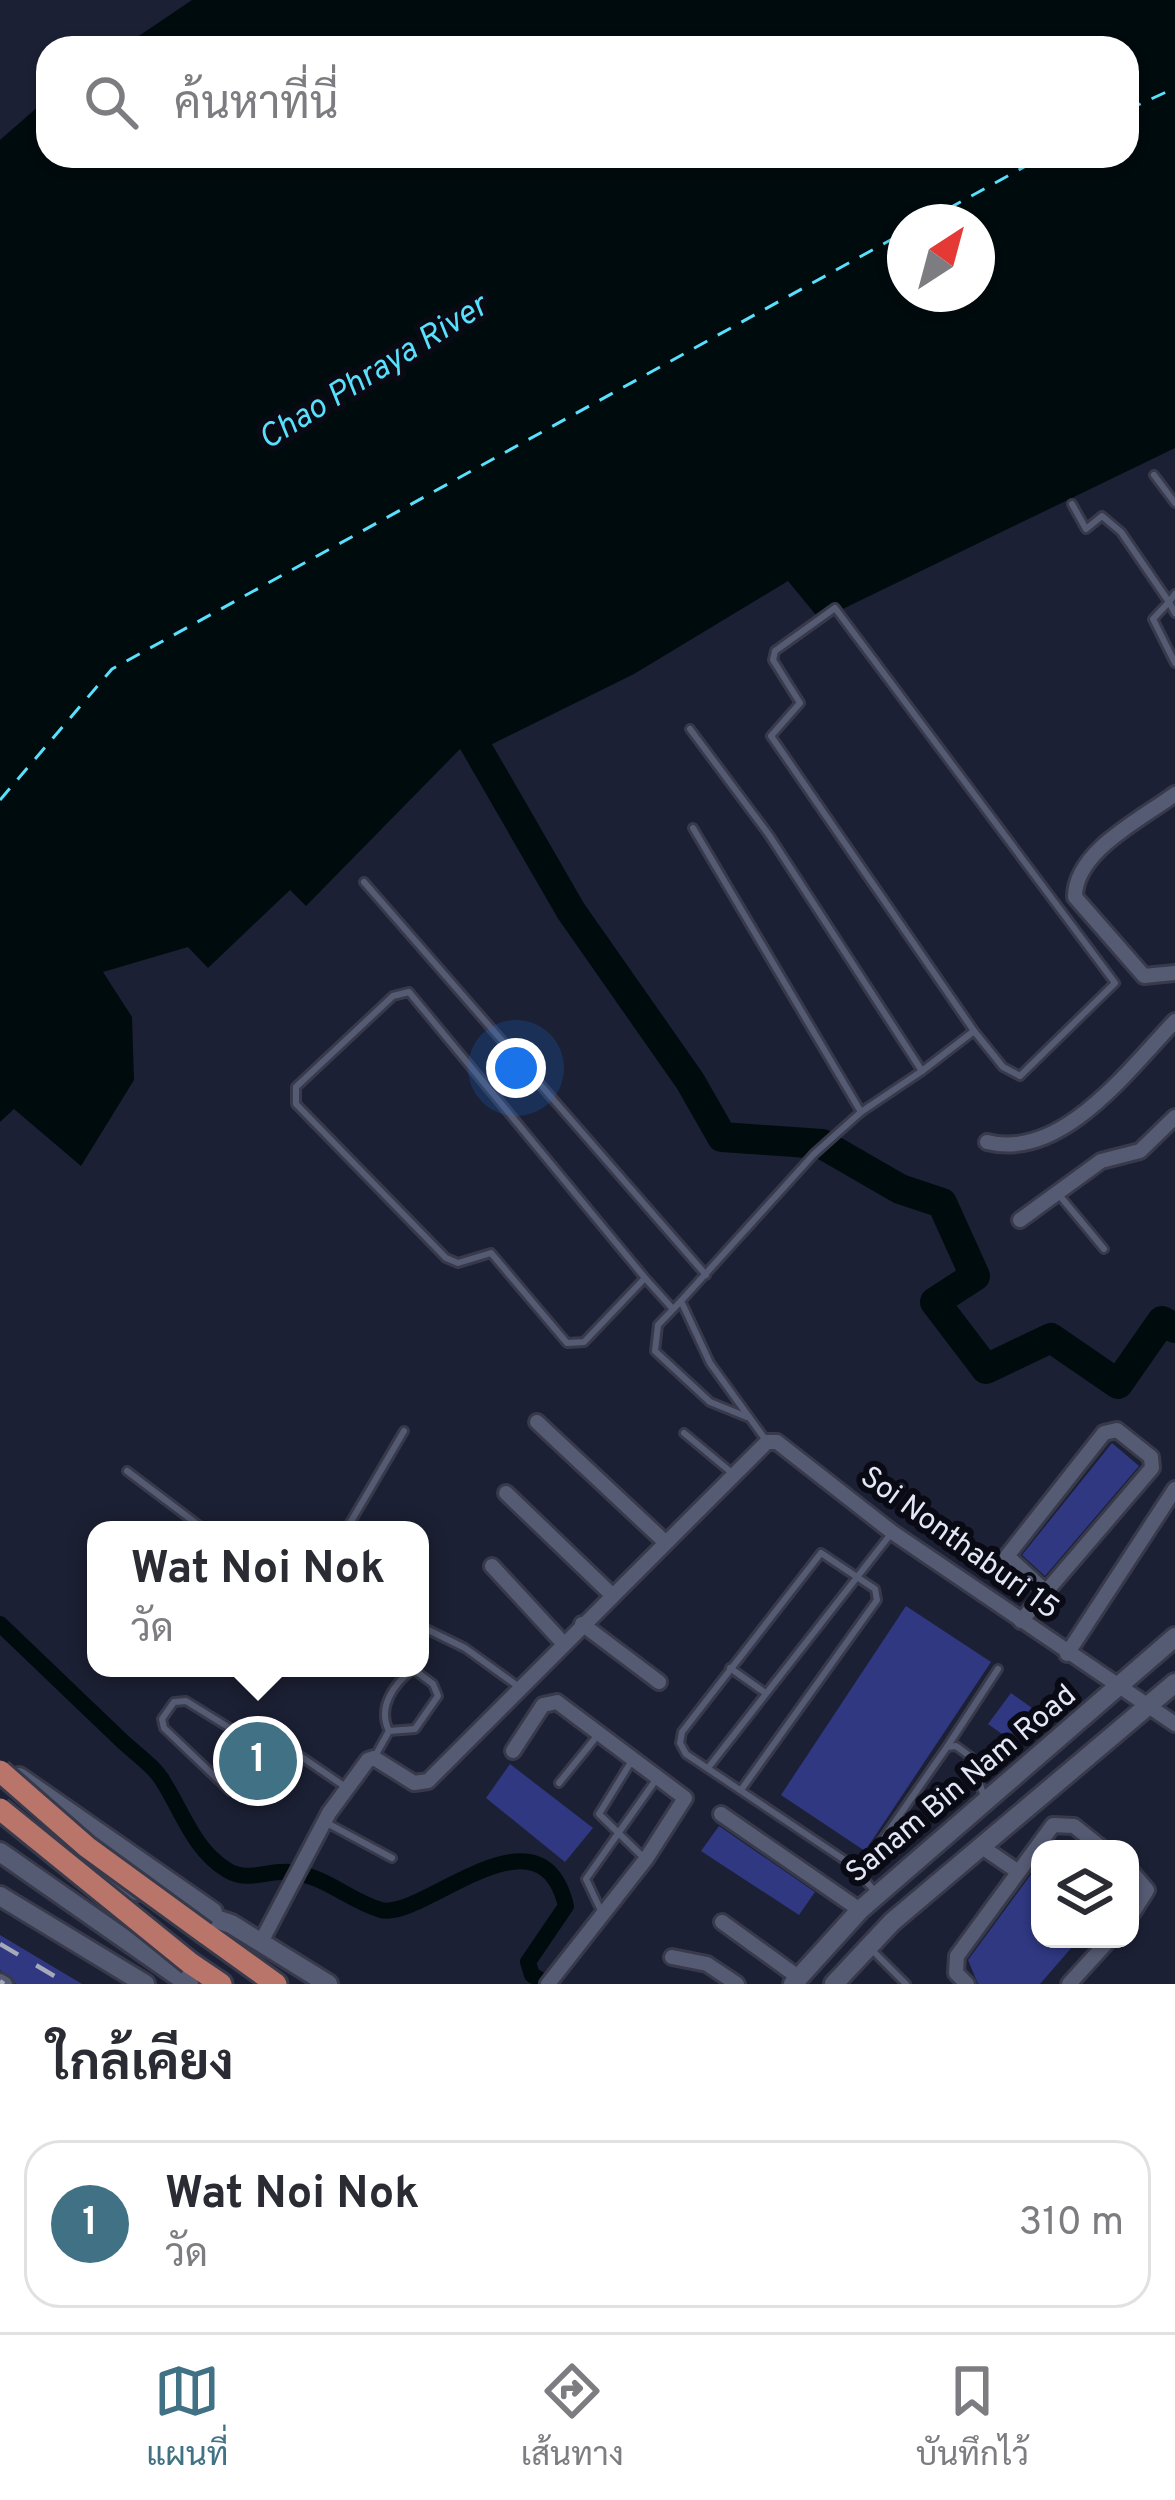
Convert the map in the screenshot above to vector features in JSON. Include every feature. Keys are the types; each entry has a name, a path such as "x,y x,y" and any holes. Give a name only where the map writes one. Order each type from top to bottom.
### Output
{"main road":[{"name":"Sanam Bin Nam Road","path":"795,1981 860,1910 1122,1689 1175,1637"},
{"name":"Sanam Bin Nam Road","path":"834,1984 868,1946 1175,1683"},
{"path":"0,1768 328,1984"},
{"path":"0,1768 87,1846 276,1984"},
{"path":"0,1812 117,1882 231,1924"},
{"path":"0,1812 76,1876 221,1984"},
{"path":"0,1852 189,1984"},
{"path":"3,1906 145,1984"}],"street":[{"path":"1175,794 1087,861 1075,884 1075,897 1144,976 1175,974"},
{"path":"987,1142 1010,1148 1046,1137 1106,1092 1175,1021"},
{"path":"1020,1220 1101,1161 1140,1151 1175,1118"},
{"path":"537,1422 665,1542"},
{"path":"1021,1622 1152,1468 1151,1456 1117,1430 1104,1433 1007,1556 1046,1592"},
{"path":"261,1942 325,1822 374,1758 421,1785 767,1442"},
{"name":"Soi Nonthaburi 15","path":"767,1442 777,1442 892,1532 1175,1724"},
{"path":"1066,1654 1175,1489"},
{"path":"506,1493 612,1594"},
{"path":"492,1566 563,1643"},
{"path":"582,1624 659,1682"},
{"path":"513,1751 550,1700 685,1798 646,1859 552,1977"},
{"path":"721,1814 860,1910"},
{"path":"1041,1840 1053,1825 1074,1826 1092,1840"},
{"path":"982,1847 1017,1870"},
{"path":"967,1984 956,1972 957,1956 1031,1852"},
{"path":"722,1922 795,1981"},
{"path":"1070,1984 1102,1948"},
{"path":"672,1957 707,1964 736,1984"}],"lane":[{"path":"1154,475 1175,503"},
{"path":"1072,504 1085,529 1102,516 1121,532 1175,613"},
{"path":"1175,594 1153,619 1154,630 1175,663"},
{"path":"836,608 1115,983 1020,1076 1003,1066 974,1031 773,743 771,736 800,703 773,660 776,651 836,608"},
{"path":"690,729 769,835 922,1072"},
{"path":"693,828 861,1112"},
{"path":"364,882 706,1275"},
{"path":"645,1278 584,1342 567,1343 490,1253 458,1263 446,1258 296,1104 296,1088 393,996 409,992 672,1308"},
{"path":"750,1418 710,1402 662,1362 653,1340 672,1308 814,1154 861,1112 974,1031"},
{"path":"1058,1193 1104,1249"},
{"path":"681,1301 710,1364 767,1442"},
{"path":"351,1521 404,1431"},
{"path":"684,1433 733,1474"},
{"path":"127,1472 193,1521"},
{"path":"708,1768 892,1532"},
{"path":"741,1790 877,1600 875,1588 821,1552 811,1559 682,1732 680,1743 686,1754 860,1872 878,1896"},
{"path":"429,1630 465,1648 519,1687"},
{"path":"730,1668 764,1692"},
{"path":"860,1872 998,1669"},
{"path":"389,1731 383,1717 386,1703 407,1677"},
{"path":"389,1731 415,1730 437,1696 433,1684 424,1677"},
{"path":"230,1791 164,1728 162,1718 174,1702 186,1701 267,1751 290,1749 347,1788"},
{"path":"374,1758 389,1731"},
{"path":"560,1783 599,1733"},
{"path":"947,1747 956,1746 971,1757 986,1803"},
{"path":"633,1759 598,1809 615,1835 646,1859"},
{"path":"603,1915 586,1879 658,1778"},
{"path":"325,1822 392,1858"},
{"path":"868,1946 906,1984"}],"water":[{"name":"Chao Phraya River","path":"192,0 1175,0 1175,448 820,620 788,581 634,674 468,756 463,746 306,906 290,890 208,968 188,947 103,972 132,1017 134,1080 81,1166 14,1109 0,1122 0,140 36,108 36,168 1139,168 1139,36 139,36"}],"building":[{"path":"1112,1443 1139,1466 1045,1576 1022,1555"},
{"path":"906,1606 991,1662 865,1851 781,1795"},
{"path":"1011,1693 1039,1713 1016,1744 988,1724"},
{"path":"510,1764 593,1828 565,1862 486,1798"},
{"path":"719,1826 815,1892 799,1915 701,1851"},
{"path":"1031,1874 1031,1948 1071,1948 1040,1984 978,1984 968,1960"},
{"path":"0,1935 82,1984 16,1984 0,1970"}],"waterway":[{"path":"459,717 571,911 690,1081 722,1137 822,1144 900,1189 942,1203 975,1276 935,1302 986,1369 1051,1338 1118,1384 1162,1321 1175,1328"},
{"path":"0,1624 155,1771 198,1842 235,1874 302,1874 381,1910 400,1909 507,1863 532,1863 552,1876 566,1906 528,1962 532,1975 548,1984"}],"ferry route":[{"path":"1139,104 1175,88"},
{"path":"957,204 1022,168"},
{"path":"0,800 112,669 887,242"}],"railway":[{"path":"0,1944 68,1984"},
{"path":"0,1981 4,1984"}],"place":[{"name":"Wat Noi Nok","path":"258,1761"}]}
